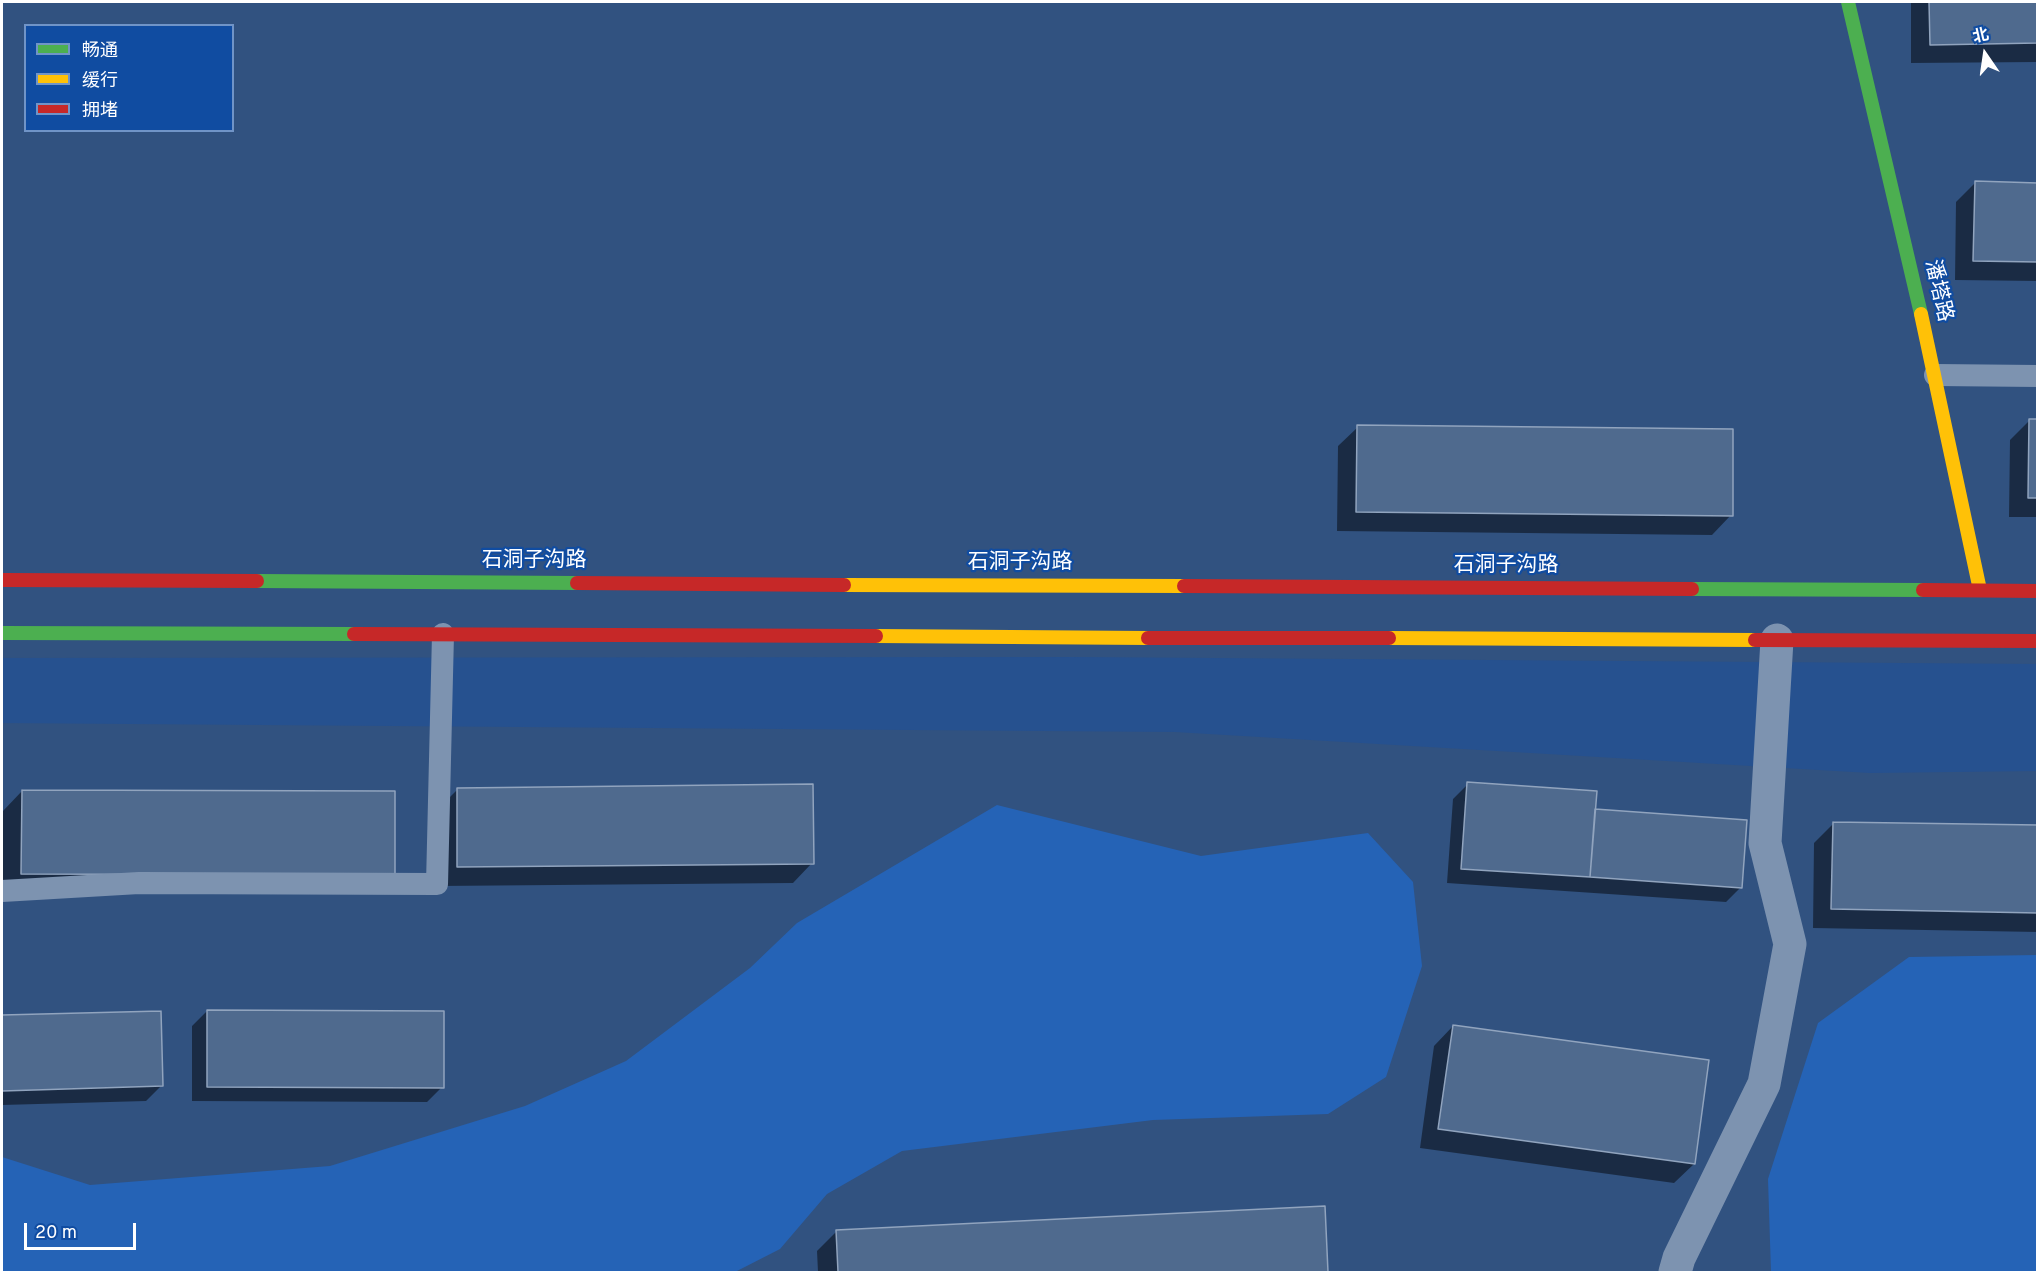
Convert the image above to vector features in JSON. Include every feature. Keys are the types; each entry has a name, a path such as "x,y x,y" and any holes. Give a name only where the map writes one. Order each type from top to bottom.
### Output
{"main road":[{"name":"潘塔路","path":"1848,2 1935,375 1980,590"},
{"name":"石洞子沟路","path":"2,580 2037,591"},
{"path":"2,633 443,645 1777,650 2037,641"}],"street":[{"path":"1675,1272 1679,1258 1764,1084 1790,944 1765,843 1777,650"}],"lane":[{"path":"1935,375 2037,376"},
{"path":"2,891 139,883 437,884 443,645"}],"shaded area":[{"path":"1073,657 2038,664 2037,771 1870,773 1175,732 2,723 2,658"},
{"path":"997,805 1201,856 1368,833 1413,882 1422,966 1386,1077 1328,1114 1153,1120 902,1151 827,1194 780,1249 735,1272 2,1272 2,1157 90,1185 330,1166 525,1106 626,1061 750,968 797,923"},
{"path":"2037,955 2037,1272 1771,1272 1768,1179 1818,1023 1909,957"}],"building":[{"path":"1929,2 2038,2 2038,43 1930,45"},
{"path":"1975,181 2038,183 2038,262 1973,261"},
{"path":"2029,419 2038,419 2038,498 2028,498"},
{"path":"1357,425 1733,429 1733,516 1356,512"},
{"path":"1467,782 1597,791 1590,877 1461,869"},
{"path":"813,784 814,864 457,867 457,788"},
{"path":"22,790 395,791 395,875 21,874"},
{"path":"1595,809 1747,820 1742,888 1590,877"},
{"path":"1833,822 2038,825 2038,913 1831,909"},
{"path":"207,1010 444,1011 444,1088 207,1087"},
{"path":"161,1011 163,1086 2,1091 2,1015"},
{"path":"1453,1025 1709,1060 1695,1164 1438,1129"},
{"path":"1325,1206 1328,1272 838,1272 836,1230"}],"traffic: fast":[{"path":"1848,2 1921,314"},
{"path":"257,581 577,583"},
{"path":"1692,589 1923,590"},
{"path":"2,633 354,634"}],"traffic: slow":[{"path":"1921,314 1980,590"},
{"path":"844,585 1184,586"},
{"path":"876,636 1148,638"},
{"path":"1389,638 1755,640"}],"traffic: jam":[{"path":"2,580 257,581"},
{"path":"577,583 844,585"},
{"path":"1184,586 1692,589"},
{"path":"1923,590 2038,591"},
{"path":"354,634 876,636"},
{"path":"1148,638 1389,638"},
{"path":"1755,640 2038,641"}]}
